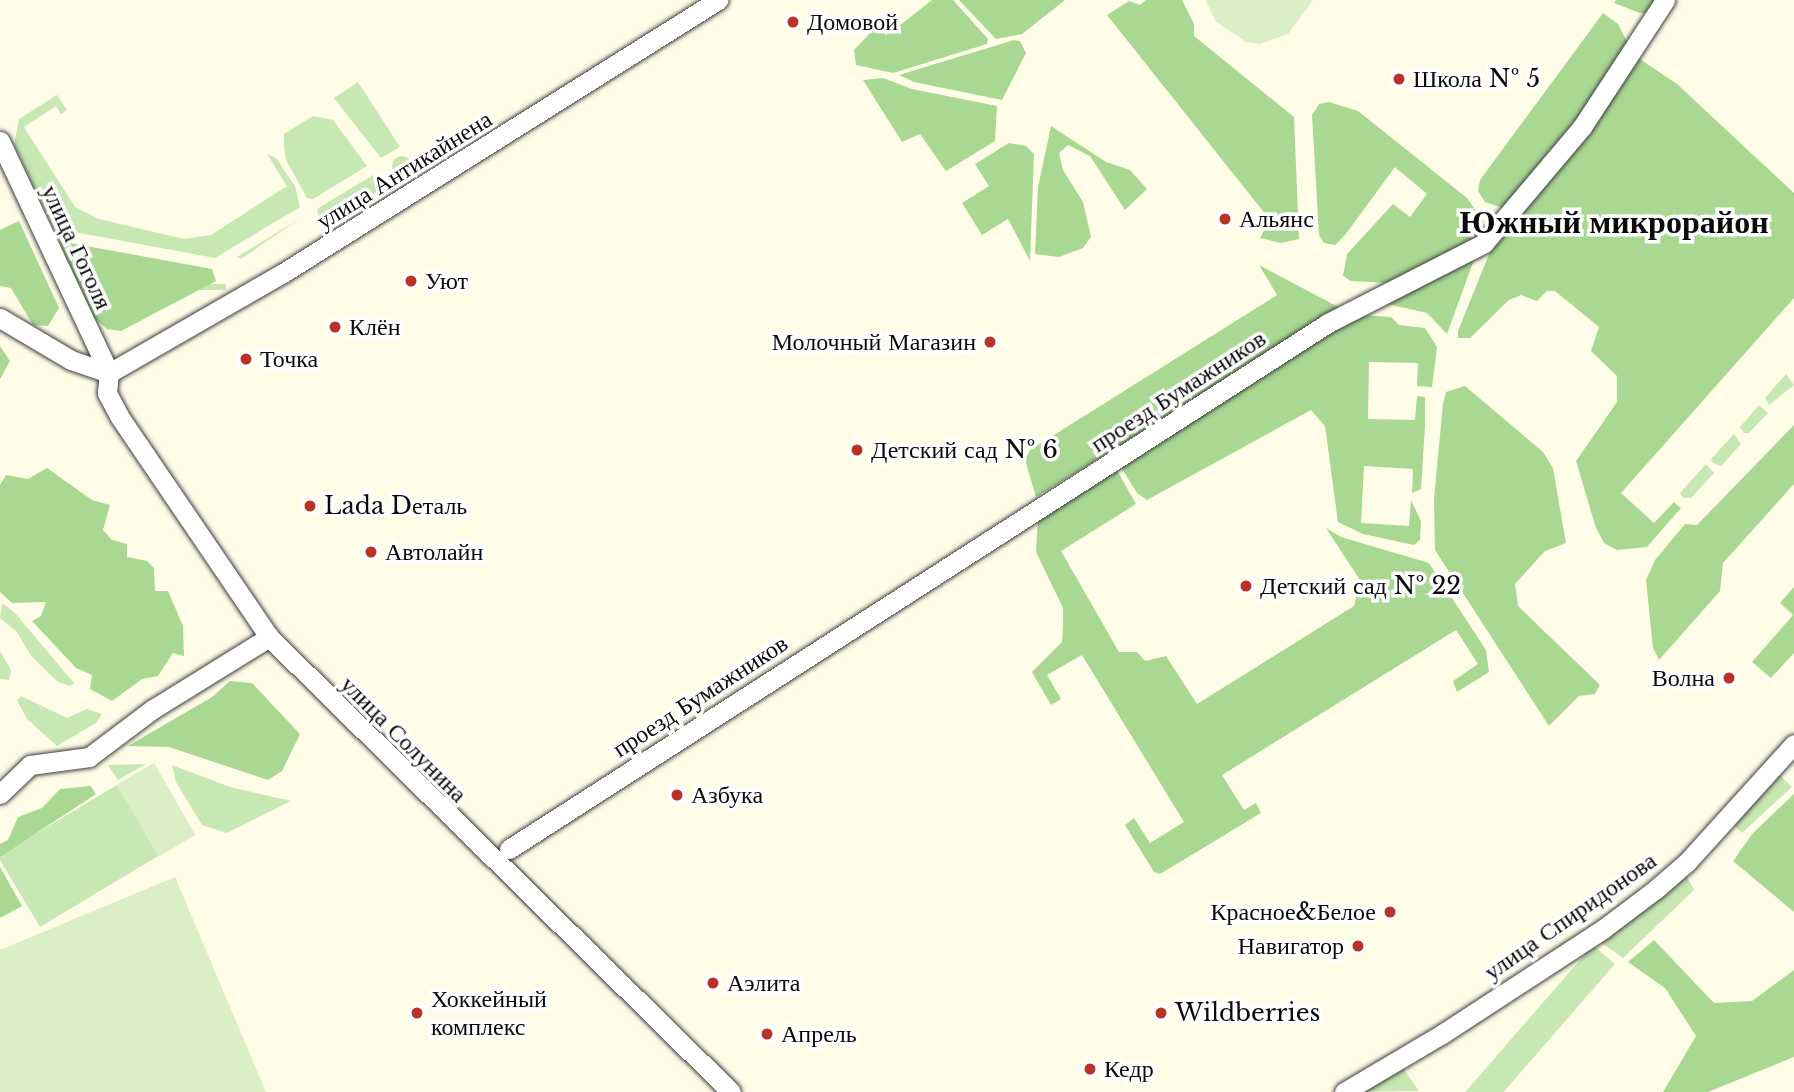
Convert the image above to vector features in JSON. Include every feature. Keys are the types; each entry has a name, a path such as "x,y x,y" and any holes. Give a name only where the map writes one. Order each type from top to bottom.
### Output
{"street":[{"name":"улица Антикайнена","path":"109,373 283,273 718,0"},
{"name":"проезд Бумажников","path":"509,849 1328,323 1485,243 1582,127 1665,0"},
{"name":"улица Гоголя","path":"0,141 109,373"},
{"path":"0,318 71,360 109,373"},
{"name":"улица Солунина","path":"109,373 107,393 119,416 269,636 731,1092"},
{"path":"0,794 30,765 89,757 153,709 269,636"},
{"name":"улица Спиридонова","path":"1344,1092 1465,1019 1656,889 1687,862 1794,744"}],"green space":[{"path":"932,0 953,0 988,39 987,44 893,73 856,65 854,50 881,22 890,33"},
{"path":"959,0 1065,0 1022,34 996,39"},
{"path":"1146,0 1182,0 1194,24 1194,36 1294,117 1299,239 1281,243 1260,238 1270,220 1107,15 1129,1 1140,5"},
{"path":"1206,0 1313,0 1288,34 1260,44 1246,42 1215,21"},
{"path":"1616,0 1655,0 1646,13 1640,13 1614,3"},
{"path":"1603,13 1618,24 1628,44 1599,92 1504,208 1485,202 1478,191 1480,180"},
{"path":"1014,40 1020,41 1026,53 1002,100 914,82 899,75"},
{"path":"1637,57 1677,84 1794,193 1794,298 1621,493 1654,523 1674,502 1681,508 1647,547 1617,550 1604,543 1596,528 1576,461 1617,402 1617,376 1591,351 1599,327 1555,291 1547,291 1537,301 1521,295 1509,300 1470,338 1458,338 1458,331 1494,242"},
{"path":"883,78 912,89 997,106 995,141 946,171 920,134 902,142 863,80"},
{"path":"358,82 400,147 381,158 334,98"},
{"path":"57,95 67,110 61,114 56,106 24,127 75,207 99,219 184,239 211,235 287,186 267,154 276,158 295,186 300,207 215,258 53,228 14,145 19,119"},
{"path":"1329,102 1358,111 1467,198 1483,221 1476,237 1389,283 1351,281 1343,276 1347,254 1393,204 1410,217 1427,194 1395,167 1345,235 1335,245 1324,243 1319,235 1312,115 1319,104"},
{"path":"313,116 333,120 367,166 313,199 307,198 286,160 284,134"},
{"path":"1051,126 1106,162 1130,170 1147,189 1125,210 1090,156 1068,145 1059,153 1063,170 1083,202 1091,237 1083,248 1059,257 1035,254 1038,187"},
{"path":"1009,143 1026,146 1034,154 1030,261 1008,219 982,235 962,203 989,186 975,164"},
{"path":"402,156 409,159 412,166 409,173 402,176 395,173 392,166 395,159"},
{"path":"373,175 379,192 335,220 319,219 317,209"},
{"path":"301,218 241,259 237,257"},
{"path":"19,221 59,308 48,326 33,325 11,288 0,286 0,230"},
{"path":"59,241 212,269 216,281 121,331 107,329 94,318"},
{"path":"1476,254 1447,334 1427,313 1383,303"},
{"path":"1259,265 1342,309 1036,497 1025,460 1030,450 1277,295"},
{"path":"103,284 226,284 226,290 103,290"},
{"path":"1360,315 1391,317 1399,325 1425,328 1437,347 1432,387 1417,386 1418,363 1369,362 1368,419 1415,420 1417,396 1425,397 1425,426 1421,489 1412,493 1413,469 1364,466 1361,523 1409,526 1411,500 1421,521 1420,540 1414,545 1363,534 1338,522 1325,426 1311,410 1147,500 1137,493 1121,467 1199,409"},
{"path":"0,346 10,361 0,379"},
{"path":"1786,374 1794,385 1769,405 1765,398"},
{"path":"1465,386 1543,452 1553,468 1566,543 1545,551 1515,584 1518,606 1600,685 1595,694 1579,696 1549,726 1435,550 1434,499 1443,404 1446,392"},
{"path":"1759,405 1768,413 1749,433 1744,433 1740,427"},
{"path":"1794,425 1794,484 1723,563 1720,591 1659,660 1653,648 1646,580 1655,560 1685,524 1697,525"},
{"path":"1734,434 1741,444 1721,466 1713,463 1711,459"},
{"path":"1706,464 1714,473 1691,498 1683,498 1680,493"},
{"path":"1114,465 1136,504 1061,551 1119,652 1137,652 1145,661 1166,656 1197,704 1354,606 1360,580 1326,528 1341,537 1429,563 1486,650 1489,672 1457,692 1453,681 1478,664 1456,630 1222,775 1244,810 1256,803 1261,813 1160,874 1154,872 1125,825 1134,818 1150,843 1184,822 1082,655 1047,675 1061,699 1051,705 1032,672 1062,642 1063,627 1063,608 1036,552 1038,515"},
{"path":"47,468 92,500 110,505 103,530 112,540 127,544 127,557 147,561 154,568 155,591 168,591 183,626 184,656 173,653 158,676 142,679 112,701 90,689 92,675 76,668 32,621 41,616 46,602 12,603 0,592 0,485 6,475 28,479"},
{"path":"1794,587 1794,653 1771,678 1752,662 1793,615 1780,603"},
{"path":"2,603 15,613 74,683 70,686 58,682 32,657 16,631 0,618"},
{"path":"0,651 11,670 9,680 0,679"},
{"path":"230,681 252,683 300,734 282,771 268,780 169,747 128,746 212,697"},
{"path":"21,696 67,718 87,709 102,714 96,723 57,746 27,719 17,700"},
{"path":"154,763 196,835 158,856 117,784"},
{"path":"146,764 118,780 108,765"},
{"path":"172,765 230,787 291,801 227,833 202,825 176,782"},
{"path":"1770,766 1792,787 1742,833 1725,817"},
{"path":"117,785 159,855 40,927 0,860 0,855"},
{"path":"91,786 96,794 0,857 0,844 8,840 18,817 42,808 60,789"},
{"path":"1794,794 1794,912 1733,861 1753,833"},
{"path":"0,867 22,906 0,918"},
{"path":"1678,872 1687,877 1694,890 1623,958 1599,941"},
{"path":"175,877 266,1092 0,1092 0,950"},
{"path":"1654,940 1714,1003 1752,1001 1794,970 1794,1057 1708,1092 1663,1092 1696,1036 1665,988 1628,962"},
{"path":"1593,945 1615,964 1504,1092 1465,1092"},
{"path":"1401,1065 1419,1091 1337,1092"}],"place":[{"name":"Домовой","path":"793,22"},
{"name":"Школа № 5","path":"1399,79"},
{"name":"Альянс","path":"1225,219"},
{"name":"Уют","path":"411,281"},
{"name":"Клён","path":"335,327"},
{"name":"Молочный Магазин","path":"990,342"},
{"name":"Точка","path":"246,359"},
{"name":"Детский сад № 6","path":"857,450"},
{"name":"Lada Dеталь","path":"310,506"},
{"name":"Автолайн","path":"371,552"},
{"name":"Детский сад № 22","path":"1246,586"},
{"name":"Волна","path":"1729,678"},
{"name":"Азбука","path":"677,795"},
{"name":"Красное&Белое","path":"1390,912"},
{"name":"Навигатор","path":"1358,946"},
{"name":"Аэлита","path":"713,983"},
{"name":"Хоккейный комплекс","path":"417,1013"},
{"name":"Wildberries","path":"1161,1013"},
{"name":"Апрель","path":"767,1034"},
{"name":"Кедр","path":"1090,1069"}],"district":[{"name":"Южный микрорайон","path":"1614,222"}]}
